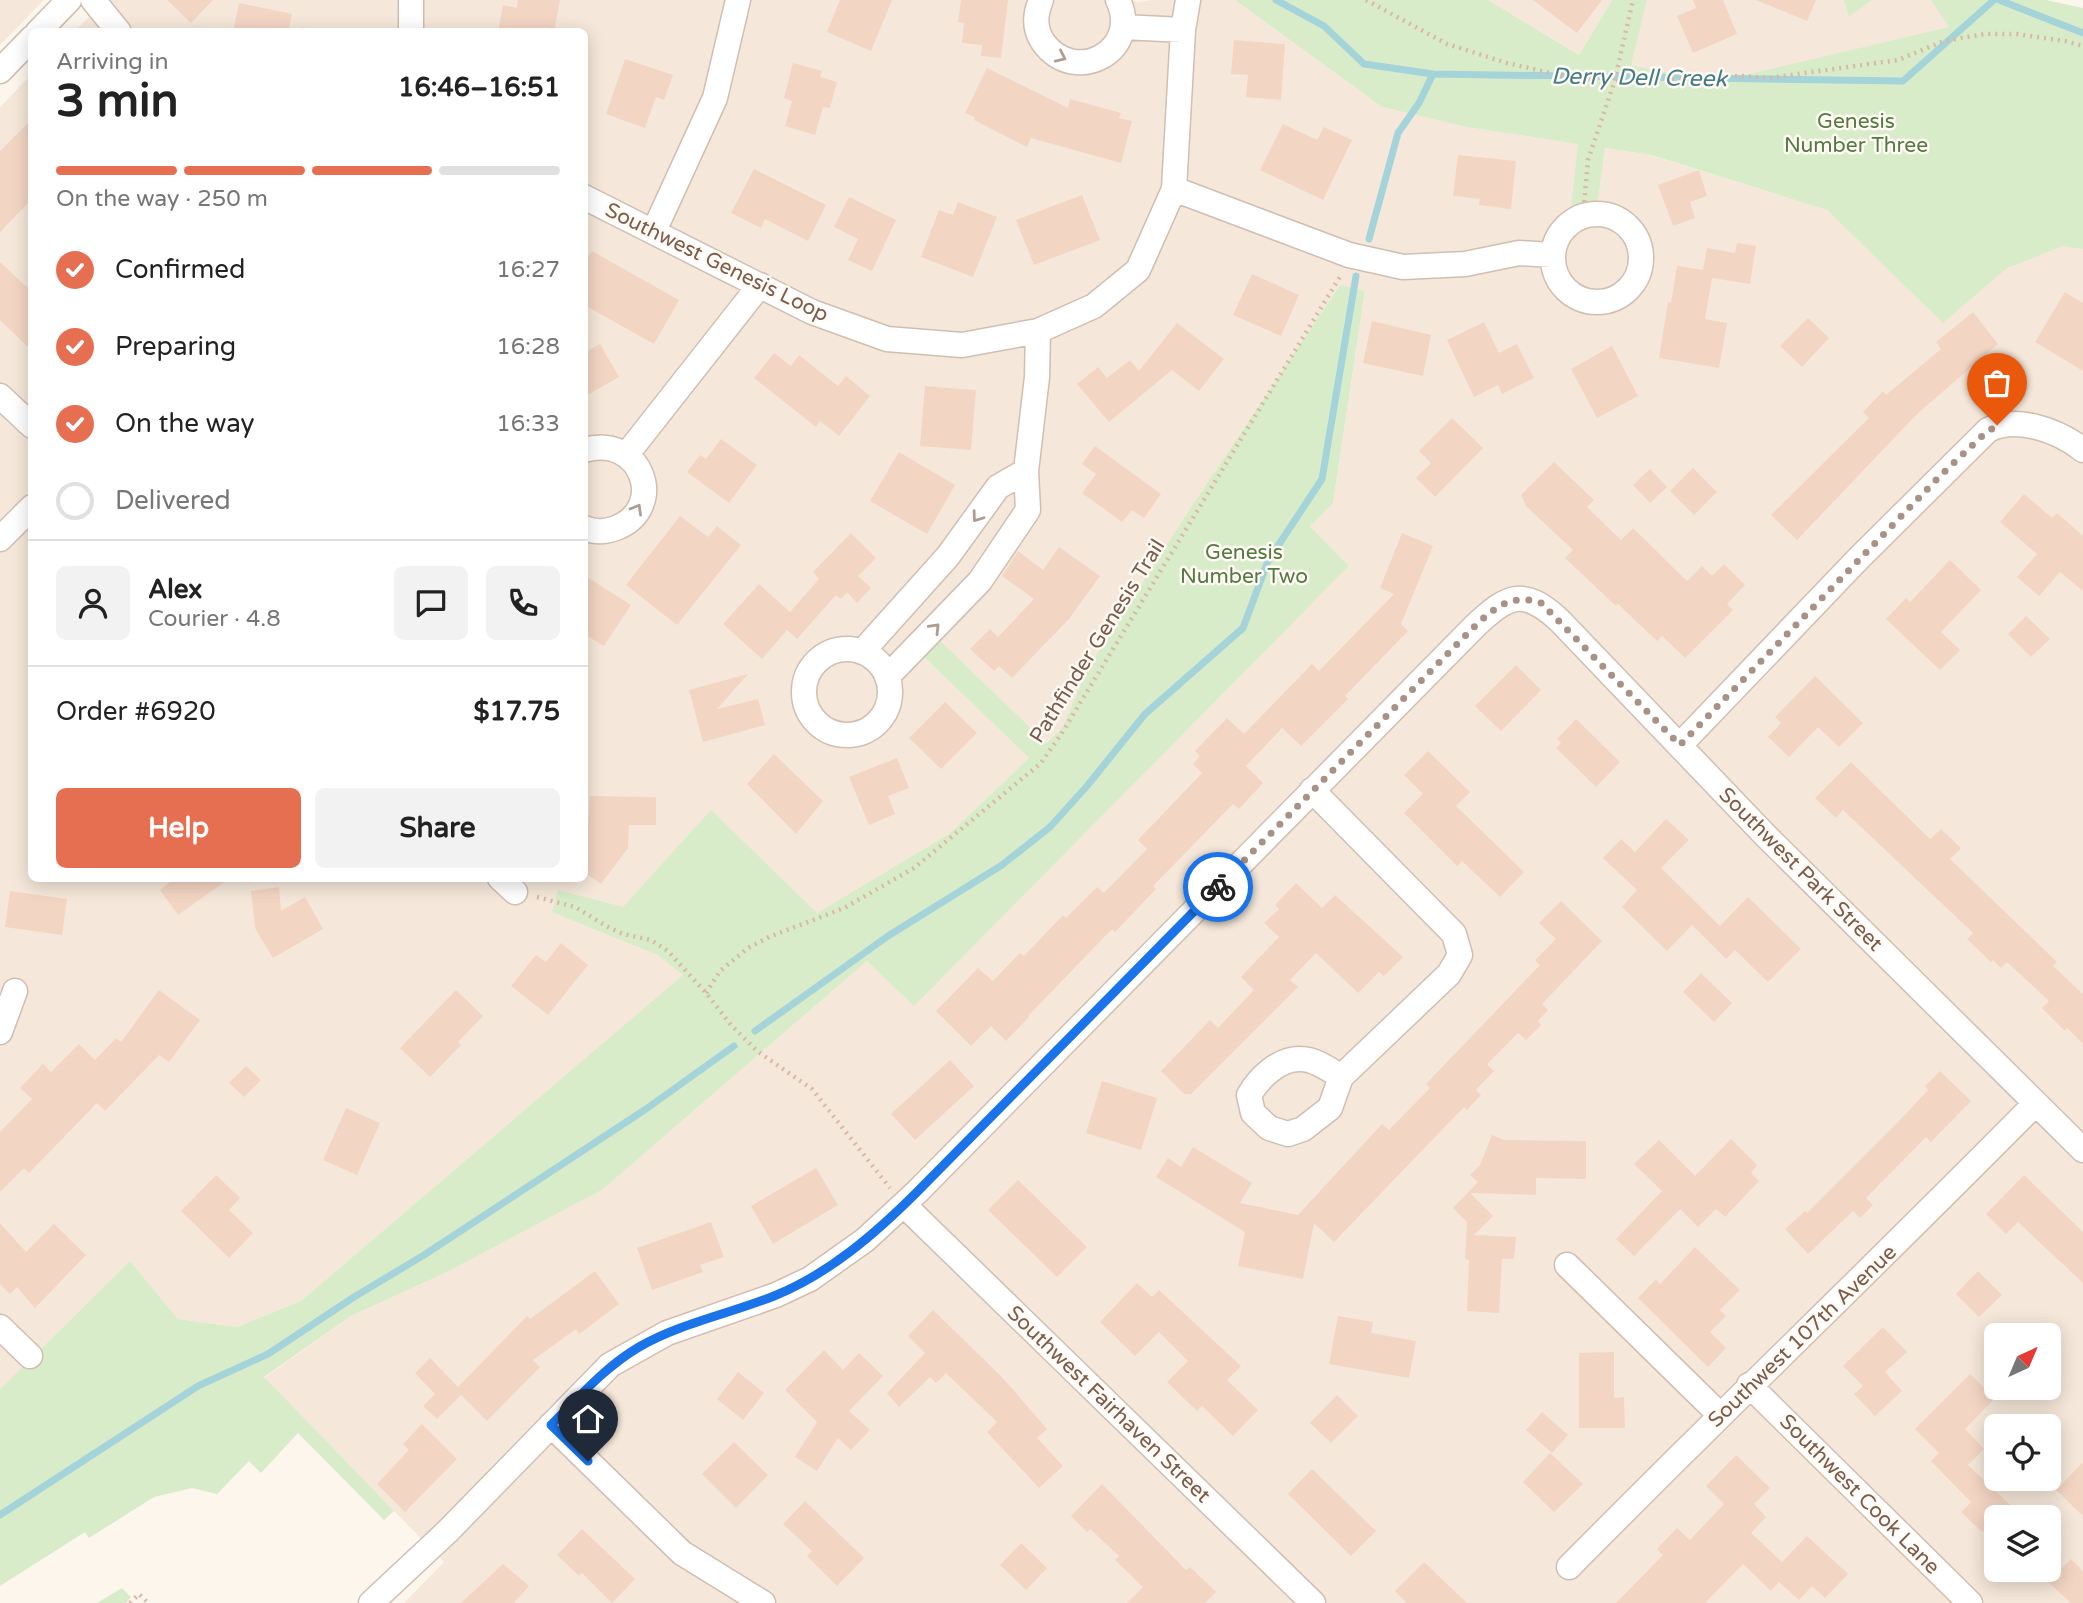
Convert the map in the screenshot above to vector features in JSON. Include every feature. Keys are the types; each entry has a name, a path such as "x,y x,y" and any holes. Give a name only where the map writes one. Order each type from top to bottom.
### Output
{"street":[{"path":"44,28 69,0"},
{"path":"93,0 116,28"},
{"path":"411,0 411,28"},
{"path":"654,231 715,98 738,0"},
{"path":"1041,0 1036,23 1040,37 1050,52 1065,61 1085,63 1101,58 1119,39 1123,27 1122,8 1118,0"},
{"name":"Southwest Genesis Loop","path":"588,199 812,312 887,339 962,345 1038,331 1094,306 1138,270 1174,189 1183,30 1188,0"},
{"path":"1123,27 1183,30"},
{"path":"0,71 28,44"},
{"path":"1174,189 1349,255 1403,267 1465,264 1519,253 1552,255"},
{"path":"1601,214 1618,219 1634,233 1640,250 1640,267 1633,283 1621,295 1606,301 1588,301 1570,293 1555,273 1552,255 1559,234 1569,223 1583,216 1601,214"},
{"path":"627,454 760,285"},
{"path":"887,677 980,581 1007,545 1028,510 1026,471 1037,377 1038,331"},
{"path":"0,396 28,422"},
{"path":"1680,745 1988,430 1997,425 2014,423 2059,436 2083,450"},
{"path":"588,449 596,446 612,447 627,454 638,466 643,480 643,498 636,514 624,525 610,531 588,529"},
{"path":"862,652 948,555 998,487 1026,471"},
{"path":"0,539 28,511"},
{"name":"Southwest Park Street","path":"1312,790 1475,626 1503,603 1516,599 1530,599 1541,603 1765,835 2083,1150"},
{"path":"847,649 862,652 881,666 887,677 890,691 888,706 881,718 870,728 857,734 843,735 828,731 817,723 808,711 804,697 805,682 810,669 820,658 833,651 847,649"},
{"path":"371,1603 447,1532 610,1365 667,1333 776,1295 810,1279 865,1240 904,1205 1312,790 1454,934 1460,955 1449,974 1341,1077"},
{"path":"0,1032 15,991"},
{"name":"Southwest 107th Avenue","path":"1569,1567 1749,1385 1898,1242 2035,1104"},
{"name":"Southwest Fairhaven Street","path":"904,1205 1313,1603"},
{"path":"1567,1265 1720,1415"},
{"path":"0,1327 30,1356"},
{"name":"Southwest Cook Lane","path":"1749,1385 1970,1603"},
{"path":"551,1425 682,1553 763,1603"}],"path":[{"path":"1366,0 1447,44 1477,55 1572,78 1614,82 1740,76 1769,78 1875,65 1916,54 1944,41 1985,34 2017,34 2083,46"},
{"path":"1583,216 1588,160 1614,82 1633,0"},
{"name":"Pathfinder Genesis Trail","path":"706,993 720,971 748,948 844,908 914,868 1041,763 1342,274 1349,255"},
{"path":"559,902 575,907 623,934 658,943 668,951 731,1025 757,1051 812,1089 904,1205"},
{"path":"130,1603 139,1594 148,1603"}],"shaded area":[{"path":"0,0 44,0 0,45"},
{"path":"106,0 1235,0 1382,107 1466,127 1579,144 1571,214 1597,208 1605,148 1650,155 1827,210 1861,243 2083,64 2083,1603 404,1603 444,1562 264,1378 351,1316 445,1273 602,1190 867,961 914,1005 1349,566 1310,526 1333,503 1365,292 1340,285 1193,504 1089,666 1062,728 1045,743 936,638 920,653 1029,758 949,834 817,913 684,975 301,1301 237,1327 178,1319 130,1261 0,1389 0,107 28,78 28,882 588,882 588,28 78,28"},
{"path":"1488,0 1612,0 1579,55"},
{"path":"1647,0 1957,0 1978,21 1715,82 1630,65"}],"green space":[{"name":"Genesis Number Three","path":"1235,0 1488,0 1579,55 1612,0 1647,0 1631,65 1715,82 1949,27 1931,0 2046,0 2083,8 2083,249 2063,246 2007,268 1943,323 1827,210 1651,155 1605,148 1597,208 1570,215 1578,144 1466,127 1382,107"},
{"path":"1844,0 1872,0 1849,17"},
{"name":"Genesis Number Two","path":"1340,285 1365,291 1333,503 1310,526 1349,566 914,1006 867,961 602,1190 445,1273 351,1316 264,1377 394,1511 384,1520 298,1433 261,1473 249,1461 217,1494 192,1488 154,1497 89,1538 85,1532 0,1586 0,1389 130,1261 178,1319 237,1327 301,1301 683,975 658,955 552,912 558,890 623,907 711,810 817,913 949,834 1029,758 920,653 936,637 1046,743 1062,728 1089,666 1193,504"},
{"path":"122,1588 131,1597 126,1603 97,1603"}],"building":[{"path":"167,0 213,0 191,23"},
{"path":"518,0 560,0 555,28 499,28 503,5 517,8"},
{"path":"840,0 892,0 871,51 827,32"},
{"path":"961,0 1008,0 1001,58 981,56 982,45 962,43 964,23 958,22"},
{"path":"1533,0 1602,0 1577,33"},
{"path":"1693,0 1723,0 1737,34 1693,53 1677,16 1696,8"},
{"path":"1756,0 1816,0 1807,21"},
{"path":"239,3 292,14 289,28 234,28"},
{"path":"1234,40 1285,44 1281,100 1246,97 1248,75 1231,74"},
{"path":"625,59 673,75 664,100 656,97 645,128 606,114"},
{"path":"793,63 822,71 820,77 837,82 830,108 823,107 815,135 785,126 792,101 784,98"},
{"path":"987,68 1068,108 1070,99 1121,113 1119,118 1132,121 1121,163 1031,138 1027,147 974,120 975,117 965,113"},
{"path":"28,123 28,203 0,232 0,151"},
{"path":"1283,124 1317,140 1324,127 1352,140 1323,200 1260,170"},
{"path":"1458,155 1516,161 1511,209 1479,205 1480,199 1453,196"},
{"path":"754,169 826,205 808,241 765,219 761,228 731,213"},
{"path":"1699,170 1707,196 1690,202 1695,218 1673,226 1658,185"},
{"path":"1082,195 1100,240 1034,265 1016,220"},
{"path":"849,197 896,220 872,271 848,260 858,239 834,227"},
{"path":"958,202 997,217 973,277 921,257 939,210 953,215"},
{"path":"1737,243 1756,246 1750,284 1712,278 1705,319 1727,323 1719,368 1659,358 1677,266 1703,270 1707,248 1735,253"},
{"path":"592,251 679,300 654,344 588,307 588,258"},
{"path":"0,262 28,288 28,347 0,320"},
{"path":"1252,274 1299,295 1281,336 1233,315"},
{"path":"2065,292 2083,303 2083,371 2035,342"},
{"path":"1973,312 1998,344 1917,414 1797,540 1771,515 1869,418 1863,412 1883,391 1886,395 1941,349 1936,342"},
{"path":"1808,318 1829,338 1802,367 1780,346"},
{"path":"1372,321 1431,335 1423,376 1363,363"},
{"path":"1484,322 1499,353 1517,344 1534,378 1502,394 1498,385 1474,397 1447,340"},
{"path":"1177,323 1224,359 1199,391 1172,370 1109,422 1077,384 1098,367 1107,378 1130,360 1139,371"},
{"path":"600,344 619,377 588,395 588,351"},
{"path":"1612,346 1638,396 1597,418 1571,369"},
{"path":"774,353 791,366 799,355 838,386 846,376 870,396 839,436 820,421 816,427 754,378"},
{"path":"925,386 976,390 971,450 920,446"},
{"path":"1452,418 1483,448 1435,497 1416,478 1431,463 1419,451"},
{"path":"721,439 757,465 729,503 687,472 700,455 706,459"},
{"path":"1095,446 1161,494 1144,518 1132,510 1122,522 1082,493 1096,474 1082,464"},
{"path":"899,452 955,485 927,534 870,501"},
{"path":"1554,462 1594,500 1587,507 1621,540 1633,528 1687,581 1702,566 1712,576 1724,564 1745,585 1727,604 1733,610 1685,658 1662,636 1657,641 1565,558 1573,550 1526,506 1521,495"},
{"path":"1693,468 1717,492 1694,515 1670,491"},
{"path":"1650,469 1667,487 1650,503 1633,485"},
{"path":"2024,494 2052,518 2057,513 2083,536 2083,591 2060,572 2039,596 2017,577 2037,554 2000,522"},
{"path":"680,516 708,537 717,526 741,545 677,625 626,585"},
{"path":"851,533 876,558 858,576 871,588 857,603 847,592 841,599 836,595 797,639 787,630 762,659 723,624 759,584 790,612 819,579 813,572"},
{"path":"1402,533 1433,546 1401,624 1408,631 1345,696 1348,699 1301,746 1282,728 1246,766 1263,783 1239,809 1233,804 1153,886 1156,889 1115,932 1112,929 1006,1041 991,1026 971,1046 936,1011 978,968 993,981 1020,953 1024,956 1063,915 1066,918 1097,887 1104,893 1147,849 1138,840 1202,773 1193,764 1200,756 1195,751 1227,718 1244,734 1312,664 1319,671 1394,594 1380,588"},
{"path":"1059,547 1100,576 1069,619 1012,678 999,666 994,671 970,649 990,629 998,637 1034,599 1002,576 1018,551 1043,570"},
{"path":"1950,560 1981,590 1941,632 1960,650 1940,670 1886,619 1906,598 1910,602"},
{"path":"588,578 631,605 604,646 588,636"},
{"path":"2026,616 2050,639 2031,657 2008,634"},
{"path":"1516,665 1541,690 1501,731 1475,706"},
{"path":"748,674 717,709 758,699 765,725 703,742 689,690"},
{"path":"1815,676 1863,723 1839,747 1818,727 1789,757 1768,737 1781,723 1775,717"},
{"path":"945,702 977,733 941,769 909,738"},
{"path":"1576,719 1620,762 1596,787 1556,748 1561,743 1557,739"},
{"path":"1428,751 1470,792 1456,806 1524,872 1500,897 1462,861 1457,866 1404,813 1423,794 1404,775"},
{"path":"774,754 823,801 796,834 747,784"},
{"path":"897,758 909,788 888,796 895,814 869,825 849,777"},
{"path":"1851,762 1930,839 1941,829 1961,848 1950,859 2057,962 2053,966 2083,994 2083,1044 2067,1028 2065,1031 2042,1008 2049,1001 2007,962 2001,968 1993,960 1991,962 1967,939 1973,933 1843,810 1836,818 1815,798"},
{"path":"590,796 656,797 656,825 629,825 628,848 601,884 588,875"},
{"path":"1666,819 1689,840 1661,868 1720,926 1748,897 1801,949 1768,982 1735,950 1726,959 1692,925 1667,951 1622,907 1637,890 1603,858 1621,839 1635,852"},
{"path":"170,882 224,882 178,915 160,890"},
{"path":"1296,883 1322,908 1335,895 1403,957 1384,976 1379,972 1358,993 1316,953 1290,980 1298,987 1191,1094 1184,1094 1161,1071 1210,1020 1218,1028 1254,990 1241,977 1279,937 1264,923 1279,909 1275,905"},
{"path":"279,887 281,911 305,897 323,929 273,958 255,928 251,891"},
{"path":"10,891 67,899 62,935 5,927"},
{"path":"1561,901 1602,941 1542,1004 1548,1010 1538,1021 1541,1025 1526,1040 1518,1033 1487,1064 1494,1071 1476,1090 1481,1095 1467,1110 1464,1107 1334,1242 1314,1223 1303,1279 1238,1266 1245,1232 1156,1177 1168,1158 1181,1167 1193,1147 1252,1183 1240,1203 1298,1215 1382,1124 1389,1130 1430,1088 1426,1084 1540,965 1535,960 1556,939 1539,923"},
{"path":"561,943 588,965 548,1015 511,986 536,955 546,962"},
{"path":"1701,973 1732,1003 1714,1022 1683,992"},
{"path":"159,990 200,1020 169,1062 159,1055 105,1111 97,1103 29,1173 24,1168 0,1192 0,1132 32,1099 20,1088 43,1064 51,1072 79,1044 95,1060 116,1038 121,1042"},
{"path":"456,990 483,1016 458,1042 461,1045 430,1077 400,1048"},
{"path":"950,1060 974,1086 915,1140 891,1114"},
{"path":"246,1066 261,1080 244,1097 229,1083"},
{"path":"1940,1071 1971,1101 1931,1142 1926,1137 1866,1198 1873,1205 1860,1218 1853,1211 1808,1254 1785,1229 1805,1211 1807,1213 1899,1121 1928,1090 1925,1086"},
{"path":"1102,1081 1157,1098 1141,1150 1086,1133"},
{"path":"346,1108 380,1123 357,1175 323,1160"},
{"path":"1492,1135 1504,1140 1586,1141 1586,1179 1536,1178 1536,1195 1470,1193 1493,1216 1474,1235 1516,1237 1514,1259 1502,1259 1499,1313 1467,1311 1467,1222 1453,1208 1478,1182 1470,1175 1480,1165"},
{"path":"1731,1139 1757,1165 1751,1173 1759,1181 1725,1217 1716,1209 1698,1227 1680,1209 1634,1256 1616,1239 1662,1191 1634,1164 1659,1140 1695,1176"},
{"path":"816,1168 838,1205 773,1244 751,1206"},
{"path":"216,1175 240,1198 229,1210 253,1233 229,1258 181,1211"},
{"path":"2024,1175 2083,1232 2083,1283 2018,1222 2006,1234 1986,1214"},
{"path":"1018,1180 1087,1247 1057,1277 988,1210"},
{"path":"711,1222 724,1257 700,1265 703,1272 652,1290 637,1248"},
{"path":"0,1223 26,1252 54,1224 86,1255 35,1308 17,1287 10,1294 0,1284"},
{"path":"1695,1247 1740,1290 1720,1310 1726,1316 1710,1332 1726,1348 1708,1367 1638,1298 1656,1279 1660,1284"},
{"path":"595,1271 619,1304 579,1334 576,1329 533,1360 540,1367 487,1421 461,1395 437,1419 423,1406 435,1394 415,1373 430,1358 458,1387 527,1316 530,1319"},
{"path":"1978,1271 2002,1295 1979,1317 1956,1294"},
{"path":"1137,1283 1152,1297 1159,1290 1241,1366 1227,1380 1258,1410 1233,1436 1202,1406 1197,1411 1167,1382 1188,1361 1159,1332 1135,1356 1100,1322"},
{"path":"933,1310 1002,1377 1047,1429 1037,1438 1063,1466 1039,1488 987,1432 997,1422 946,1373 936,1383 930,1377 899,1407 887,1393 925,1353 908,1336"},
{"path":"1338,1316 1373,1322 1371,1333 1416,1341 1409,1378 1329,1364"},
{"path":"1883,1327 1907,1352 1885,1372 1902,1391 1875,1416 1854,1394 1863,1386 1843,1366"},
{"path":"824,1350 843,1370 859,1353 883,1376 849,1411 870,1430 851,1450 838,1438 817,1471 795,1457 817,1422 785,1390"},
{"path":"1614,1352 1614,1398 1624,1397 1625,1428 1579,1428 1579,1353"},
{"path":"738,1372 764,1393 743,1420 717,1399"},
{"path":"1970,1374 1984,1387 1984,1400 1993,1400 1965,1429 1984,1449 1968,1465 1984,1480 1984,1491 1996,1491 2010,1505 1984,1505 1982,1532 1961,1512 1971,1502 1931,1461 1939,1453 1915,1429"},
{"path":"1337,1395 1358,1416 1331,1443 1310,1423"},
{"path":"1542,1412 1568,1435 1552,1453 1526,1430"},
{"path":"422,1424 457,1459 405,1512 377,1484 409,1450 403,1444"},
{"path":"734,1442 768,1475 736,1508 702,1474"},
{"path":"1550,1453 1583,1484 1554,1512 1523,1482"},
{"path":"1736,1455 1770,1488 1754,1504 1766,1517 1751,1533 1782,1562 1807,1536 1848,1574 1825,1598 1812,1586 1799,1600 1779,1582 1771,1591 1743,1564 1705,1603 1616,1603 1663,1555 1657,1549 1677,1528 1690,1540 1724,1504 1706,1486"},
{"path":"2083,1462 2083,1516 2057,1491 2061,1491 2061,1485"},
{"path":"1312,1469 1376,1531 1351,1556 1288,1494"},
{"path":"1102,1484 1186,1570 1190,1567 1216,1592 1205,1603 1127,1603 1143,1587 1115,1560 1119,1556 1090,1529 1087,1532 1071,1516"},
{"path":"805,1501 864,1558 837,1586 807,1556 812,1551 783,1524"},
{"path":"582,1529 635,1579 612,1603 582,1573 579,1576 557,1555"},
{"path":"1021,1543 1047,1568 1026,1590 1000,1565"},
{"path":"2071,1559 2083,1571 2083,1603 2071,1603 2048,1582 2061,1582 2061,1569"},
{"path":"1424,1562 1467,1603 1407,1603 1395,1591"},
{"path":"503,1564 529,1586 514,1603 461,1603"}],"waterway":[{"name":"Derry Dell Creek","path":"1276,0 1324,26 1364,64 1433,74 1903,81 1994,0"},
{"name":"Derry Dell Creek","path":"1999,0 2083,33"},
{"path":"1369,239 1398,133 1419,103 1433,74"},
{"path":"755,1031 888,936 1002,865 1050,827 1145,714 1243,628 1268,561 1322,479 1356,276"},
{"path":"0,1515 198,1386 268,1354 424,1255 646,1109 734,1046"}],"way so far":[{"path":"1218,887 1475,626 1492,610 1516,599 1530,599 1541,603 1680,745 1940,476 1988,430 1997,425"}],"route":[{"path":"588,1461 551,1425 610,1365 667,1333 776,1295 810,1279 865,1240 917,1192 1218,887"}]}
